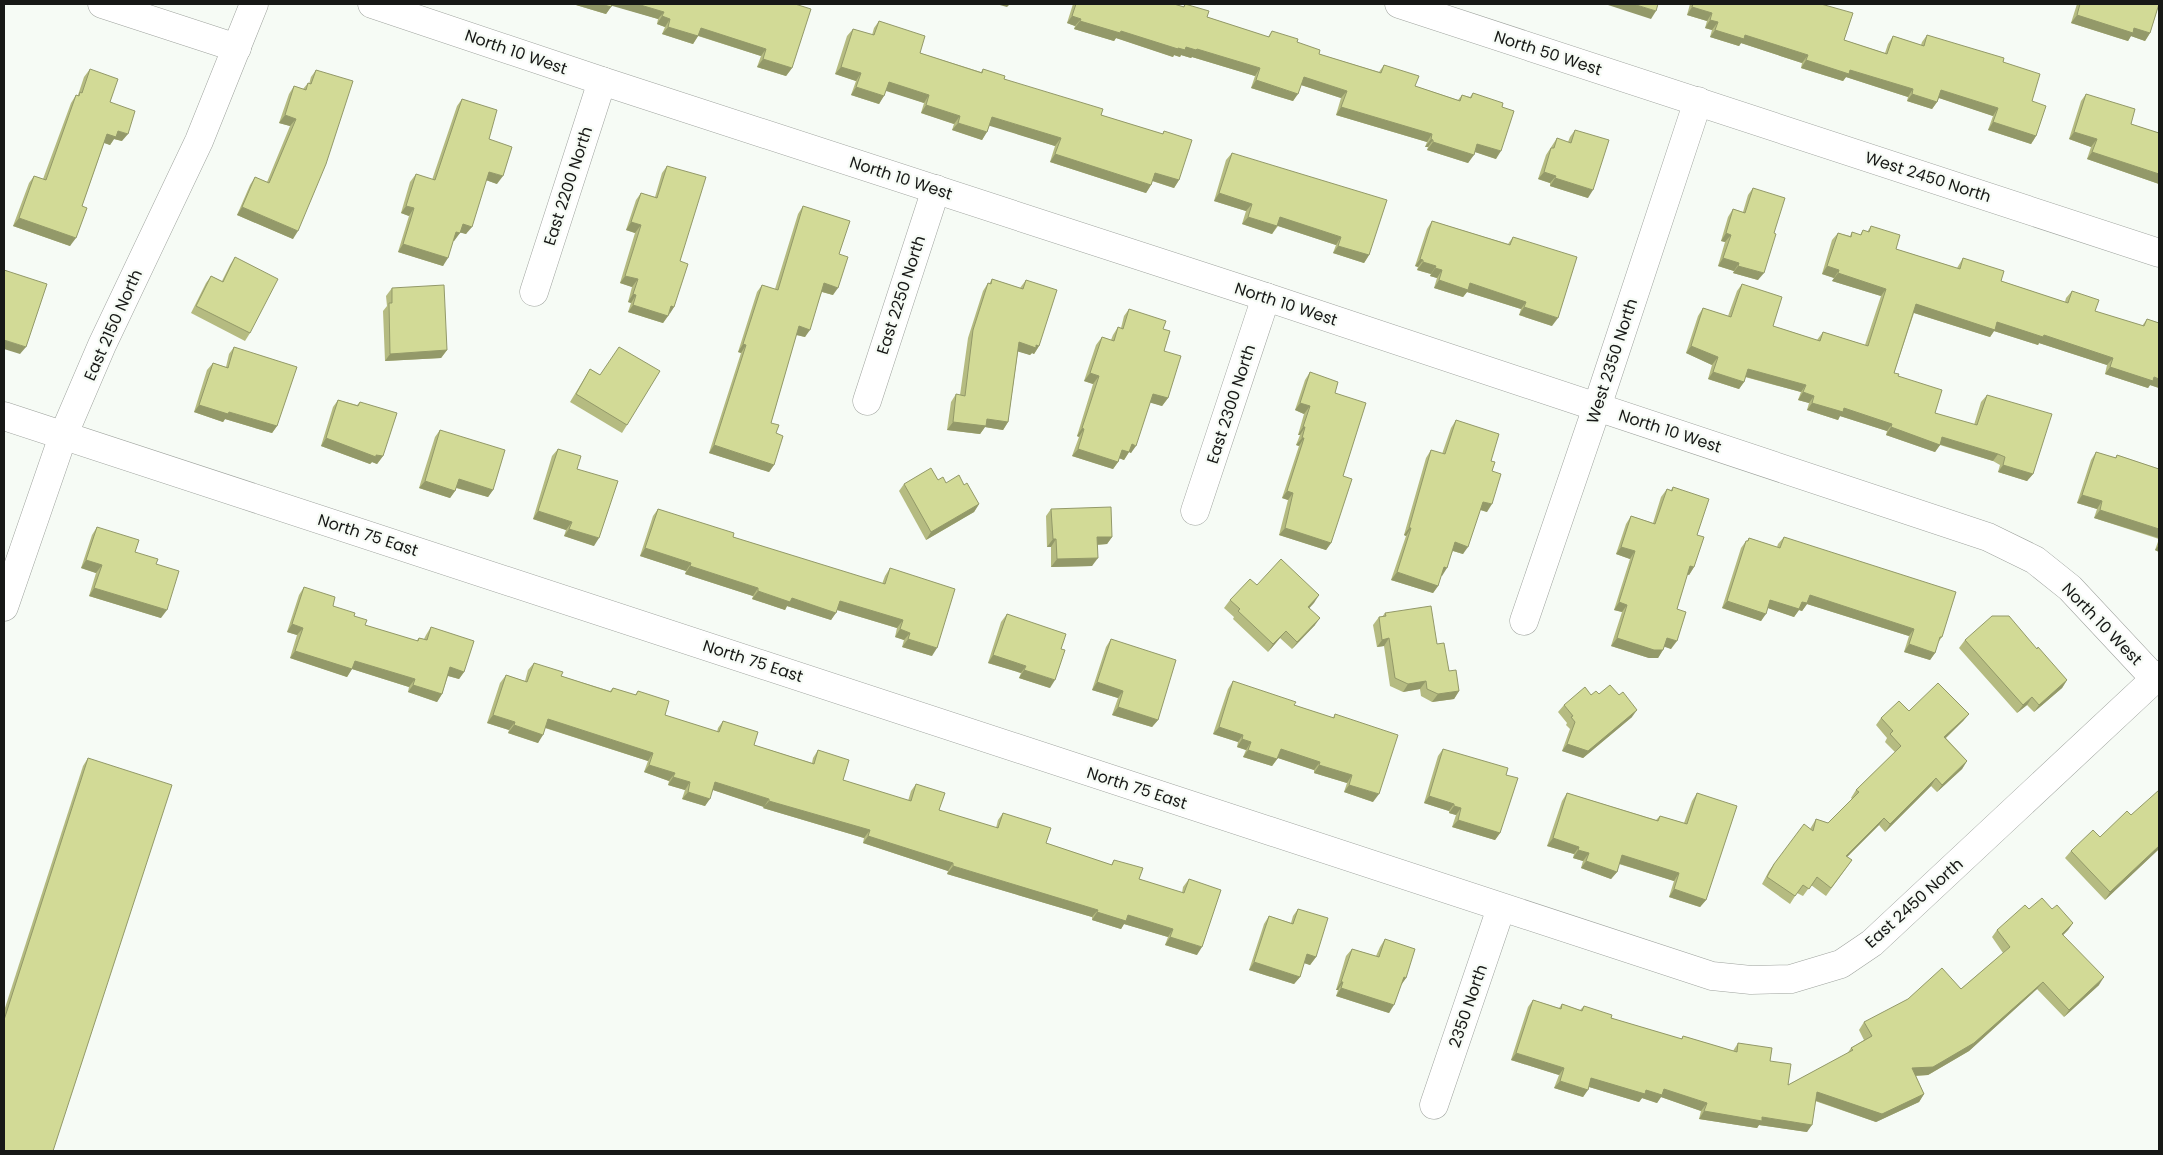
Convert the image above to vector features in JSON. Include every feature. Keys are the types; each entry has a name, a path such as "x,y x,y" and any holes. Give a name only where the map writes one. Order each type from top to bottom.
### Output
{"street":[{"path":"102,4 237,48"},
{"name":"East 2150 North","path":"4,607 64,436 102,344 199,141 254,4"},
{"name":"North 10 West","path":"372,4 602,81 1266,297 1988,537 2035,560 2070,588 2157,677"},
{"name":"North 50 West","path":"1399,4 1698,102"},
{"name":"East 2200 North","path":"534,292 602,81"},
{"name":"West 2450 North","path":"1698,102 2159,253"},
{"name":"West 2350 North","path":"1524,620 1598,407 1698,102"},
{"name":"East 2250 North","path":"867,401 936,189"},
{"name":"East 2300 North","path":"1195,511 1266,297"},
{"name":"North 75 East","path":"4,416 1501,908"},
{"name":"East 2450 North","path":"1501,908 1712,976 1751,980 1791,979 1841,964 1872,943 2157,677"},
{"name":"2350 North","path":"1434,1105 1501,908"}],"building":[{"path":"601,4 612,4 611,7"},
{"path":"637,4 795,4 811,9 792,68 763,59 766,49 701,28 698,36 668,27 670,19 662,16 664,12"},
{"path":"1076,4 1174,4 1184,7 1185,4 1209,11 1207,17 1269,37 1272,31 1298,39 1297,42 1320,50 1319,54 1381,73 1384,65 1419,76 1415,86 1460,101 1462,95 1471,98 1473,93 1503,103 1502,107 1514,111 1501,151 1477,144 1474,155 1433,142 1431,139 1432,134 1341,107 1347,91 1304,77 1298,94 1256,80 1260,68 1197,49 1186,47 1185,50 1178,49 1121,31 1120,33 1080,21 1081,19 1072,16"},
{"path":"1633,4 1658,4 1656,11"},
{"path":"1693,4 1821,4 1853,13 1844,40 1887,54 1893,36 1924,46 1927,35 2004,58 2003,62 2040,74 2032,101 2046,106 2036,136 1993,122 1998,108 1941,90 1937,102 1912,94 1913,89 1850,70 1849,74 1806,60 1808,55 1745,35 1744,39 1715,30 1718,22 1710,20 1712,13 1692,7"},
{"path":"2080,4 2159,4 2150,33 2134,28 2133,33 2077,15"},
{"path":"879,21 925,36 920,53 982,73 983,69 1005,76 1004,79 1103,109 1101,115 1163,134 1164,131 1192,140 1179,180 1155,173 1151,185 1055,154 1061,138 992,117 987,132 958,123 960,116 926,105 929,95 889,82 884,96 856,87 861,73 841,67 853,29 874,35"},
{"path":"90,69 118,79 110,102 135,111 128,134 118,131 116,137 107,134 82,206 87,208 76,238 19,218 34,176 46,180 76,95 79,96 80,92 82,93"},
{"path":"316,70 353,81 326,164 298,231 242,207 255,177 269,183 296,119 285,115 294,86 306,90 308,83 311,84"},
{"path":"2086,94 2135,109 2131,124 2159,133 2159,174 2092,152 2097,139 2074,132"},
{"path":"462,99 497,110 489,139 512,147 503,176 489,172 472,227 463,224 460,233 456,232 448,258 403,244 414,208 406,206 416,174 435,180"},
{"path":"1575,130 1609,140 1593,190 1555,178 1556,176 1544,172 1551,148 1554,148 1557,138 1571,143"},
{"path":"1232,153 1387,200 1369,255 1338,246 1341,237 1280,217 1277,226 1248,217 1252,204 1219,193"},
{"path":"667,166 706,177 680,261 688,264 674,307 671,306 668,316 633,305 636,295 633,294 638,279 625,276 641,225 631,222 641,193 657,198"},
{"path":"1753,188 1785,198 1764,273 1738,266 1739,263 1723,258 1731,235 1726,233 1733,209 1745,213"},
{"path":"803,206 850,221 839,254 848,257 838,288 824,283 810,330 799,326 771,423 779,425 776,433 783,436 774,465 714,445 746,345 743,344 762,285 778,290"},
{"path":"1432,221 1510,245 1513,237 1577,257 1558,318 1524,307 1526,302 1470,283 1468,290 1439,280 1442,270 1420,259"},
{"path":"1871,226 1900,235 1896,249 1960,269 1963,258 2004,271 2001,281 2068,303 2072,291 2099,300 2095,311 2144,326 2147,319 2159,323 2159,379 2154,377 2153,381 2110,367 2113,358 2044,335 2043,337 1997,322 1995,330 1916,304 1894,373 1942,390 1935,413 1977,425 1987,395 2052,414 2033,474 2003,465 2005,457 1998,454 1942,437 1940,445 1891,427 1892,424 1844,408 1843,412 1812,403 1814,396 1803,392 1806,385 1748,369 1744,382 1713,372 1718,357 1691,346 1703,308 1731,317 1742,284 1782,297 1773,326 1820,341 1823,332 1868,346 1886,289 1838,273 1839,270 1827,266 1838,233 1851,237 1852,232 1861,235 1863,230 1869,232"},
{"path":"235,257 278,279 250,333 196,306 211,276 223,282"},
{"path":"4,270 47,284 26,347 4,340"},
{"path":"992,279 1023,289 1026,280 1057,290 1039,346 1036,345 1036,348 1019,342 1008,422 987,419 986,426 953,422 956,394 965,396 973,330 988,283 991,284"},
{"path":"444,285 447,350 390,354 389,303 392,303 392,288"},
{"path":"1129,309 1166,321 1163,329 1170,331 1164,351 1181,356 1168,398 1153,394 1136,446 1132,444 1129,452 1122,450 1118,462 1078,449 1084,429 1082,428 1099,376 1090,373 1102,337 1114,341 1118,327 1123,329"},
{"path":"234,347 297,367 277,426 199,405 213,363 228,368"},
{"path":"619,347 660,371 627,425 576,394 590,369 600,375"},
{"path":"1310,372 1338,382 1335,393 1366,403 1343,476 1352,479 1331,543 1285,528 1293,493 1287,491 1304,438 1302,438 1305,427 1303,427 1310,406 1300,403"},
{"path":"338,400 358,406 360,402 397,413 383,456 376,455 376,457 326,438"},
{"path":"1456,420 1499,434 1491,461 1495,462 1492,471 1501,474 1492,504 1483,502 1468,547 1455,542 1447,568 1444,567 1438,586 1397,572 1411,528 1409,528 1431,450 1445,454"},
{"path":"440,430 505,450 493,490 459,479 455,491 425,481"},
{"path":"558,449 581,456 577,469 618,481 599,538 569,529 572,522 538,511"},
{"path":"2096,452 2116,458 2117,455 2159,469 2159,529 2100,510 2102,501 2082,495"},
{"path":"931,468 938,480 943,477 946,483 959,475 964,485 967,483 979,504 931,532 904,484"},
{"path":"1673,487 1709,499 1697,535 1704,537 1694,567 1690,566 1677,609 1686,612 1677,641 1667,638 1663,650 1654,650 1617,638 1627,605 1619,602 1635,551 1621,547 1631,516 1655,524 1667,489 1672,491"},
{"path":"1111,507 1112,537 1097,537 1098,558 1057,559 1056,539 1053,539 1051,509"},
{"path":"658,509 734,533 733,537 885,584 890,568 955,589 937,648 908,639 910,633 900,629 903,620 840,601 836,613 792,598 790,602 758,591 758,588 690,566 691,563 645,548"},
{"path":"97,527 139,540 135,552 158,559 156,564 179,571 167,610 94,588 102,565 86,560"},
{"path":"1784,537 1956,592 1935,653 1909,644 1914,629 1810,595 1807,603 1802,602 1799,609 1770,600 1766,614 1727,601 1746,541 1749,538 1780,548"},
{"path":"1281,559 1319,595 1308,607 1320,618 1297,642 1286,631 1273,644 1238,611 1240,609 1230,600 1250,579 1257,585"},
{"path":"304,587 335,597 333,606 355,613 354,616 367,620 365,625 418,641 419,638 427,640 431,627 474,641 464,672 450,667 442,694 413,685 415,679 355,661 352,669 295,651 303,628 292,624"},
{"path":"1431,606 1437,644 1444,643 1449,671 1456,670 1459,691 1438,694 1427,689 1426,681 1408,684 1395,678 1389,638 1382,640 1379,617 1386,616 1385,613"},
{"path":"1007,614 1066,634 1061,649 1065,650 1055,680 1024,670 1026,666 993,655"},
{"path":"1992,616 2009,616 2067,680 2039,705 2032,697 2023,705 1965,640"},
{"path":"1111,639 1176,660 1158,720 1118,707 1123,691 1097,682"},
{"path":"534,663 563,672 561,676 611,692 613,688 636,695 638,691 669,701 665,715 719,732 723,721 758,732 754,745 814,764 818,750 849,760 843,780 911,801 916,784 945,793 939,810 998,828 1003,813 1051,828 1046,843 1112,865 1114,860 1143,868 1139,879 1184,893 1189,879 1221,890 1202,947 1170,937 1173,929 1128,915 1126,921 1097,912 1098,910 953,866 953,863 868,836 870,830 769,801 769,799 715,782 710,799 688,792 690,782 673,777 675,773 649,765 653,753 548,719 543,735 514,725 515,722 493,715 506,675 527,682"},
{"path":"1233,681 1296,702 1294,705 1334,718 1335,714 1398,735 1379,794 1349,785 1352,775 1319,765 1320,762 1281,749 1277,759 1248,750 1251,742 1242,739 1243,735 1219,727"},
{"path":"1938,683 1969,714 1944,737 1967,761 1942,785 1936,778 1890,824 1884,818 1846,856 1852,860 1831,888 1817,877 1809,889 1803,885 1795,896 1767,877 1774,864 1804,824 1813,831 1816,819 1828,823 1859,792 1856,790 1901,746 1890,734 1893,731 1881,718 1899,701 1909,711"},
{"path":"1610,685 1619,695 1623,692 1637,710 1588,751 1567,744 1575,722 1571,717 1573,716 1564,705 1585,687 1591,695 1596,691 1599,694"},
{"path":"1443,749 1508,768 1506,775 1518,778 1500,833 1458,820 1461,808 1429,796"},
{"path":"88,758 172,785 53,1151 4,1151 4,1020"},
{"path":"2159,790 2159,846 2110,892 2071,851 2093,830 2100,837 2127,811 2131,815"},
{"path":"1567,793 1658,821 1660,816 1687,824 1697,793 1737,806 1706,900 1674,889 1679,873 1622,855 1617,872 1586,861 1589,853 1578,850 1579,847 1553,838"},
{"path":"2042,898 2052,909 2057,905 2073,923 2062,934 2104,977 2069,1010 2043,982 1974,1043 1933,1067 1912,1068 1924,1094 1882,1114 1817,1092 1812,1125 1762,1117 1762,1121 1704,1111 1707,1103 1664,1089 1662,1095 1646,1090 1645,1094 1591,1078 1588,1090 1560,1081 1564,1068 1516,1053 1533,1000 1561,1009 1562,1004 1582,1011 1584,1006 1612,1015 1611,1018 1682,1039 1683,1036 1737,1052 1738,1043 1772,1048 1770,1061 1791,1064 1788,1085 1853,1050 1851,1048 1872,1036 1864,1022 1908,999 1942,968 1961,989 2010,947 1997,930 2025,905 2029,909"},
{"path":"1298,909 1328,918 1316,957 1307,954 1300,977 1254,962 1269,916 1293,924"},
{"path":"1385,939 1415,949 1406,978 1404,977 1394,1005 1341,988 1343,982 1341,982 1352,949 1379,957"}]}
